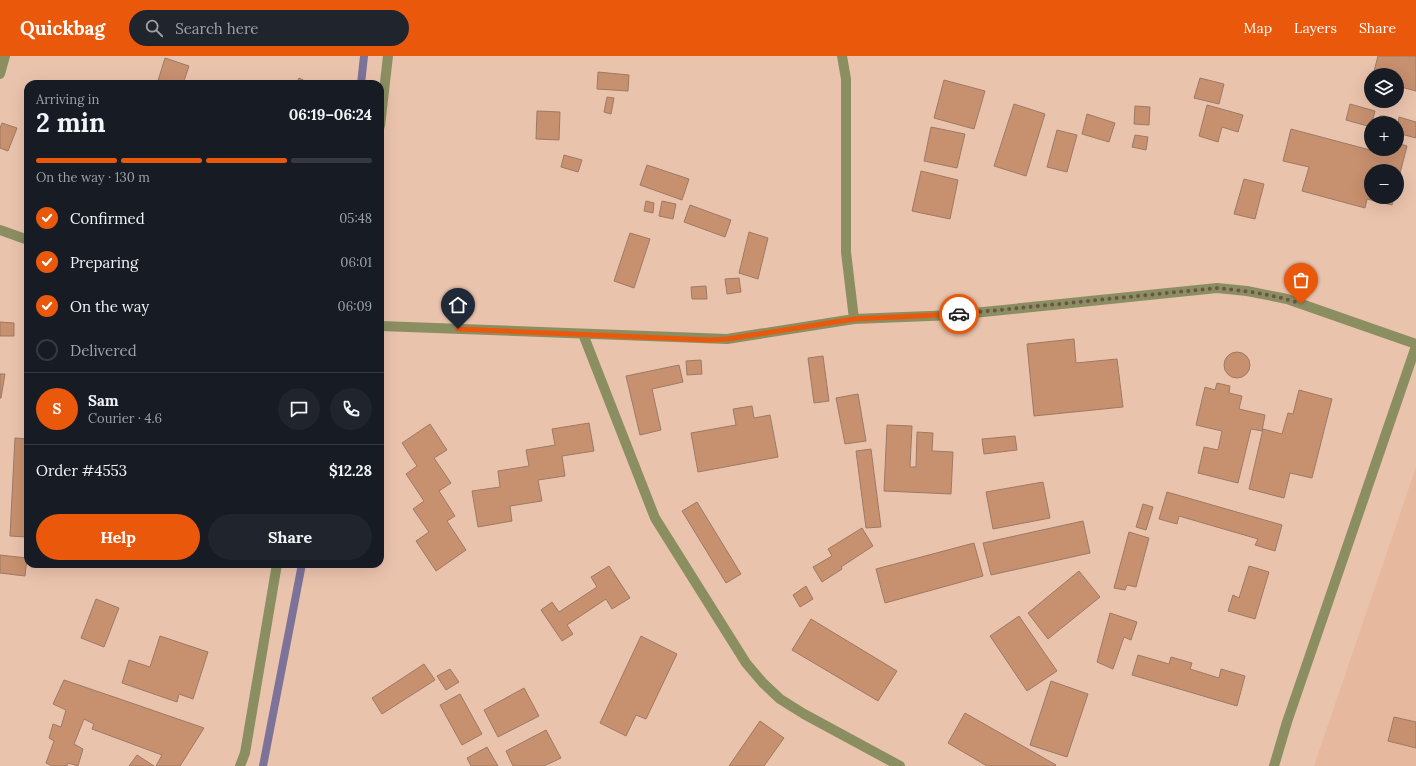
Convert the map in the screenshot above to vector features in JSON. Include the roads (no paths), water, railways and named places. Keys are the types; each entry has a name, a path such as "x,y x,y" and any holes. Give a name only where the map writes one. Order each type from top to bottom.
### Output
{"street":[{"path":"0,74 5,56"},
{"path":"384,91 388,56"},
{"path":"842,56 846,79 846,252 854,319"},
{"path":"0,230 24,239"},
{"path":"384,326 727,339 854,319 954,315 1217,288 1248,291 1286,299 1416,345 1287,722 1274,766"},
{"path":"583,334 655,518 746,663 763,683 780,699 804,714 900,766"},
{"path":"240,766 245,753 277,568"}],"waterway":[{"path":"361,80 364,56"},
{"path":"263,766 301,568"}]}
